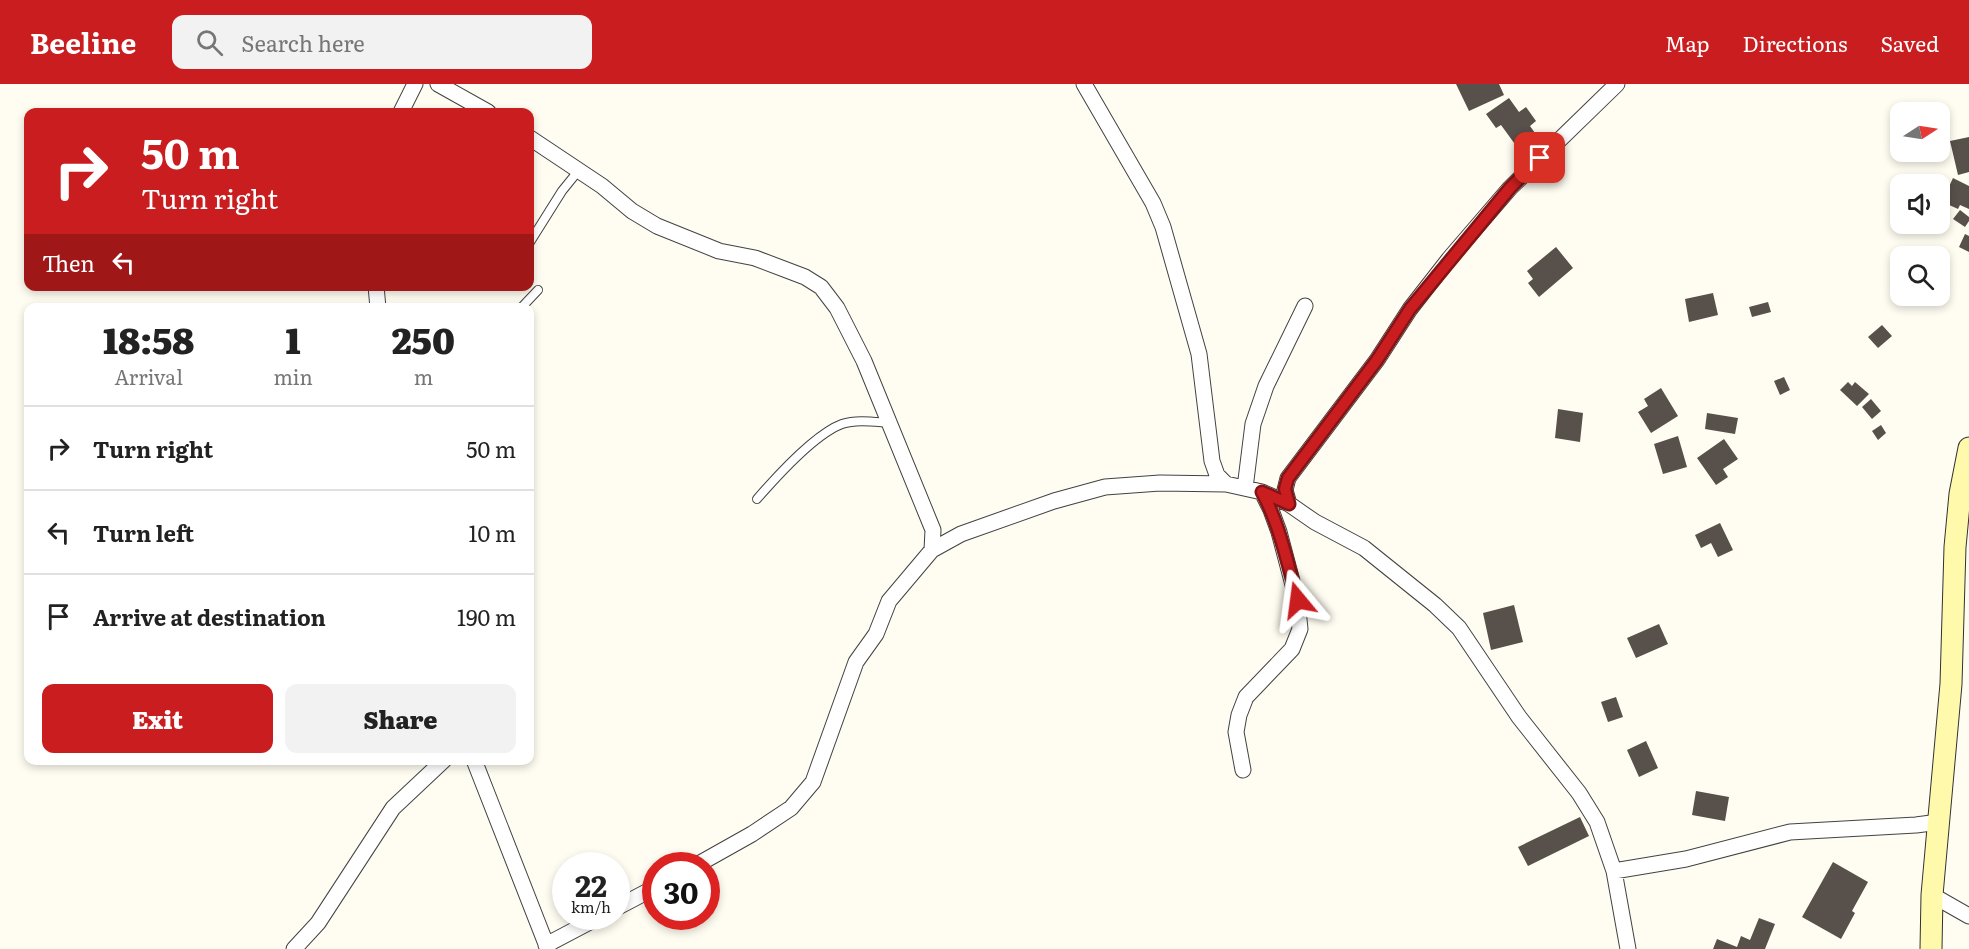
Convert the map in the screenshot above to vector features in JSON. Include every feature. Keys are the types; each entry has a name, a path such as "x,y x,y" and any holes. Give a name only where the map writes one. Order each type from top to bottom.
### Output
{"main road":[{"path":"1931,949 1930,920 1951,684 1955,547 1960,494 1969,448"},
{"path":"1924,949 1930,920"}],"street":[{"path":"403,108 415,84"},
{"path":"438,84 481,108"},
{"path":"1084,84 1153,203 1163,227 1199,354 1212,461 1217,475 1226,484"},
{"path":"1289,504 1285,489 1288,478 1377,360 1410,309 1510,188 1617,84"},
{"path":"534,141 579,170 632,211 657,226 719,251 755,258 805,277 821,287 837,308 864,361 933,530 932,550"},
{"path":"1245,488 1253,424 1266,386 1305,306"},
{"path":"720,852 791,808 813,782 856,662 876,634 890,602 932,550 961,534 1054,501 1105,487 1160,483 1226,484 1262,492 1289,504 1315,522 1364,548 1435,605 1459,628 1519,717 1579,793 1597,822 1614,871 1628,949"},
{"path":"1243,770 1236,732 1246,697 1292,649 1300,629 1298,600 1279,532 1262,492"},
{"path":"294,949 318,923 393,808 439,765"},
{"path":"476,765 547,947 577,930"},
{"path":"1614,871 1686,859 1790,832 1939,822"},
{"path":"1932,895 1969,916"}],"lane":[{"path":"534,236 562,191 579,170"},
{"path":"526,303 538,290"},
{"path":"757,499 788,466 834,428 843,423 890,423"}],"building":[{"path":"1456,84 1499,84 1504,95 1469,111"},
{"path":"1509,98 1519,112 1526,107 1536,121 1530,126 1535,133 1517,147 1501,125 1496,128 1486,114"},
{"path":"1969,137 1969,172 1958,175 1950,141"},
{"path":"1953,178 1969,186 1969,209 1960,205 1958,209 1950,205 1950,184"},
{"path":"1960,210 1969,217 1965,227 1953,219"},
{"path":"1965,234 1969,236 1969,252 1959,247"},
{"path":"1556,247 1573,268 1539,297 1528,283 1533,279 1527,271"},
{"path":"1713,293 1718,315 1689,322 1685,299"},
{"path":"1768,302 1771,312 1752,317 1749,307"},
{"path":"1882,325 1892,336 1878,348 1868,337"},
{"path":"1784,377 1790,390 1780,395 1774,381"},
{"path":"1848,382 1852,386 1855,382 1869,394 1857,406 1840,390"},
{"path":"1661,388 1678,416 1651,433 1638,412 1648,406 1644,399"},
{"path":"1871,399 1881,411 1872,419 1862,407"},
{"path":"1558,409 1583,413 1580,442 1555,438"},
{"path":"1707,413 1738,418 1735,434 1705,429"},
{"path":"1881,425 1886,433 1878,440 1872,431"},
{"path":"1678,436 1687,467 1663,474 1654,444"},
{"path":"1724,439 1738,459 1723,469 1728,477 1716,485 1697,458"},
{"path":"1720,523 1733,550 1718,557 1711,543 1701,548 1695,535"},
{"path":"1514,605 1523,642 1491,650 1483,613"},
{"path":"1659,624 1668,644 1636,658 1627,638"},
{"path":"1616,697 1623,717 1608,722 1601,702"},
{"path":"1646,741 1658,768 1639,777 1627,750"},
{"path":"1696,791 1729,797 1725,821 1692,815"},
{"path":"1580,817 1589,836 1528,866 1518,847"},
{"path":"1833,862 1868,882 1852,911 1855,913 1841,939 1802,917"},
{"path":"1759,918 1775,924 1765,949 1713,949 1717,939 1737,947 1741,936 1750,940"}],"route":[{"path":"1298,600 1279,532 1262,492 1289,504 1285,489 1288,478 1377,360 1410,309 1510,188 1540,158"}]}
